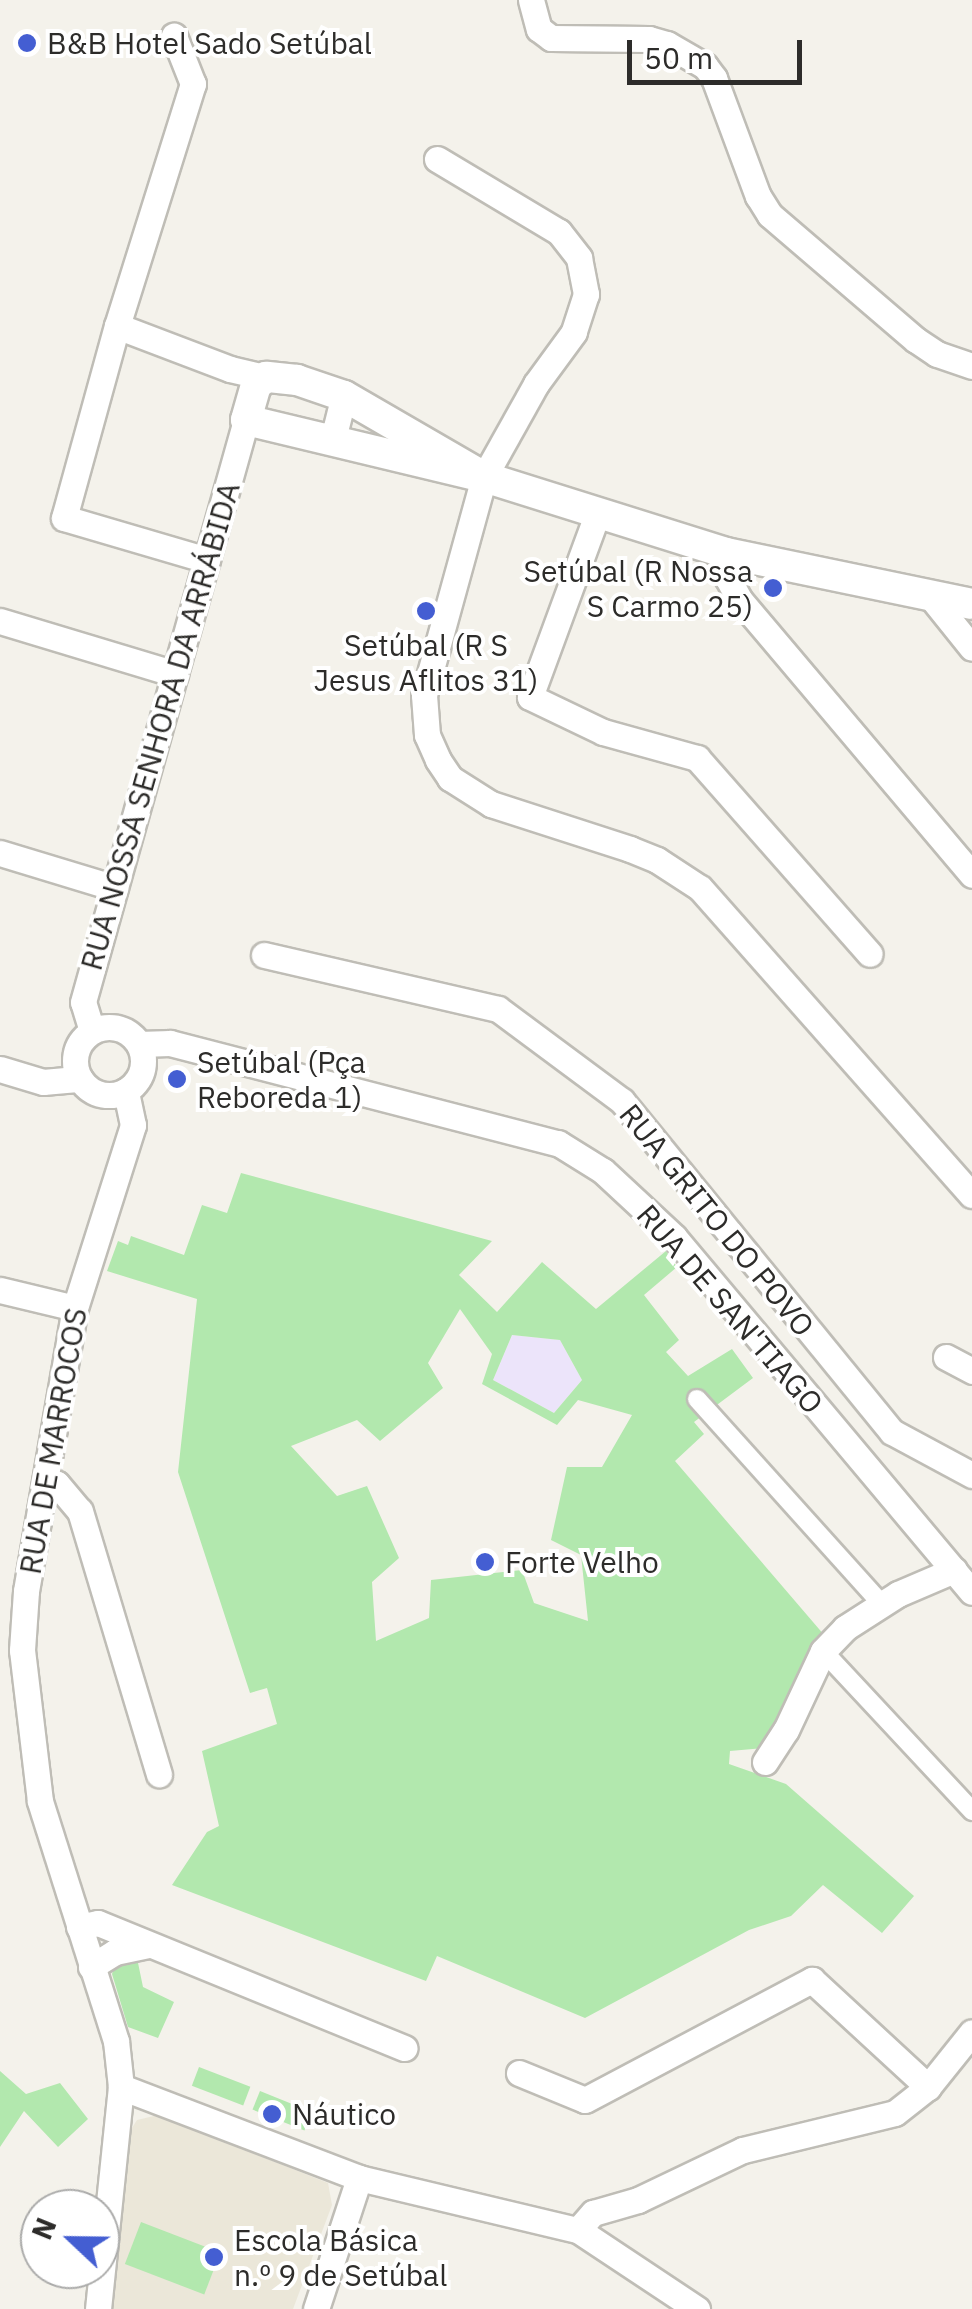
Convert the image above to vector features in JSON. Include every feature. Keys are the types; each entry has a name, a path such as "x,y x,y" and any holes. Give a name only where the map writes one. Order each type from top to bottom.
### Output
{"street":[{"path":"531,0 539,29 551,38 649,39 667,44 705,66 714,78 758,196 770,215 916,340 937,354 972,366"},
{"path":"174,36 193,84 117,326 64,518 207,560"},
{"path":"437,160 560,232 579,258 586,294 574,332 536,384 484,477 424,695 427,735 450,778 491,804 657,860 700,888 972,1195"},
{"path":"117,326 230,369 255,398 323,438 484,477 726,553 972,604"},
{"path":"255,398 297,380 344,396 484,477"},
{"path":"323,438 335,431 344,396"},
{"name":"RUA NOSSA SENHORA DA ARRÁBIDA","path":"92,1032 84,1002 255,398"},
{"path":"598,512 530,697 603,732 697,758 870,954"},
{"path":"726,553 728,578 740,599 972,875"},
{"path":"931,598 972,648"},
{"path":"0,621 175,674"},
{"path":"0,853 115,888"},
{"name":"RUA GRITO DO POVO","path":"264,955 498,1009 622,1101 892,1432 972,1475"},
{"path":"118,1028 139,1044 141,1074 126,1091 100,1095 80,1078 76,1052 92,1032 118,1028"},
{"name":"RUA DE SAN'TIAGO","path":"139,1044 170,1044 558,1143 603,1171 674,1237 972,1592"},
{"path":"0,1069 44,1082 80,1078"},
{"name":"RUA DE MARROCOS","path":"98,2309 121,2087 116,2041 40,1801 22,1650 26,1592 74,1308 133,1124 126,1091"},
{"path":"0,1290 74,1308"},
{"path":"946,1357 972,1371"},
{"path":"697,1399 881,1603"},
{"path":"46,1481 58,1484 80,1511 159,1774"},
{"path":"764,1762 786,1730 823,1651 845,1628 881,1603 954,1570"},
{"path":"823,1651 972,1811"},
{"path":"79,1927 98,1923 404,2048"},
{"path":"92,1967 115,1952 148,1945"},
{"path":"519,2073 584,2100 812,1980 928,2087"},
{"path":"578,2230 593,2213 638,2200 743,2150 895,2113 928,2087 972,2032"},
{"path":"121,2087 358,2178 578,2230 697,2309"},
{"path":"316,2309 358,2178"}],"shaded area":[{"path":"512,1335 560,1340 582,1380 554,1413 493,1380"},
{"name":"Escola Básica n.º 9 de Setúbal","path":"158,2115 328,2183 332,2205 293,2309 110,2309 112,2289 120,2289 120,2207 127,2136 137,2120"}],"green space":[{"path":"241,1173 492,1241 459,1275 497,1312 542,1262 596,1309 666,1251 677,1267 644,1295 679,1340 666,1352 688,1376 732,1349 753,1378 694,1422 704,1434 675,1461 825,1636 765,1748 730,1751 729,1764 786,1784 914,1896 882,1933 823,1885 791,1916 749,1930 585,2018 437,1956 426,1981 172,1885 207,1832 219,1826 202,1751 277,1724 267,1688 250,1693 178,1472 197,1299 107,1271 118,1241 128,1245 131,1236 184,1255 202,1205 227,1213","holes":["460,1309 492,1354 482,1384 557,1425 578,1400 632,1415 602,1467 567,1467 551,1540 581,1555 588,1621 534,1603 522,1570 431,1580 429,1618 376,1641 372,1582 399,1558 367,1486 337,1496 291,1446 357,1420 380,1441 443,1388 428,1363","512,1335 560,1340 582,1380 554,1413 493,1380"]},
{"path":"137,1958 143,1987 174,2002 158,2038 128,2027 112,1974 115,1964"},
{"path":"199,2067 250,2087 243,2105 192,2086"},
{"path":"0,2071 26,2094 60,2083 88,2119 58,2147 24,2111 0,2147"},
{"path":"260,2091 312,2112 304,2131 253,2110"},
{"path":"141,2222 220,2252 204,2294 125,2264"}],"place":[{"name":"B&B Hotel Sado Setúbal","path":"27,43"},
{"name":"Setúbal (R Nossa S Carmo 25)","path":"773,588"},
{"name":"Setúbal (R S Jesus Aflitos 31)","path":"426,611"},
{"name":"Setúbal (Pça Reboreda 1)","path":"177,1079"},
{"name":"Forte Velho","path":"485,1562"},
{"name":"Náutico","path":"272,2114"},
{"name":"Escola Básica n.º 9 de Setúbal","path":"214,2257"}]}
